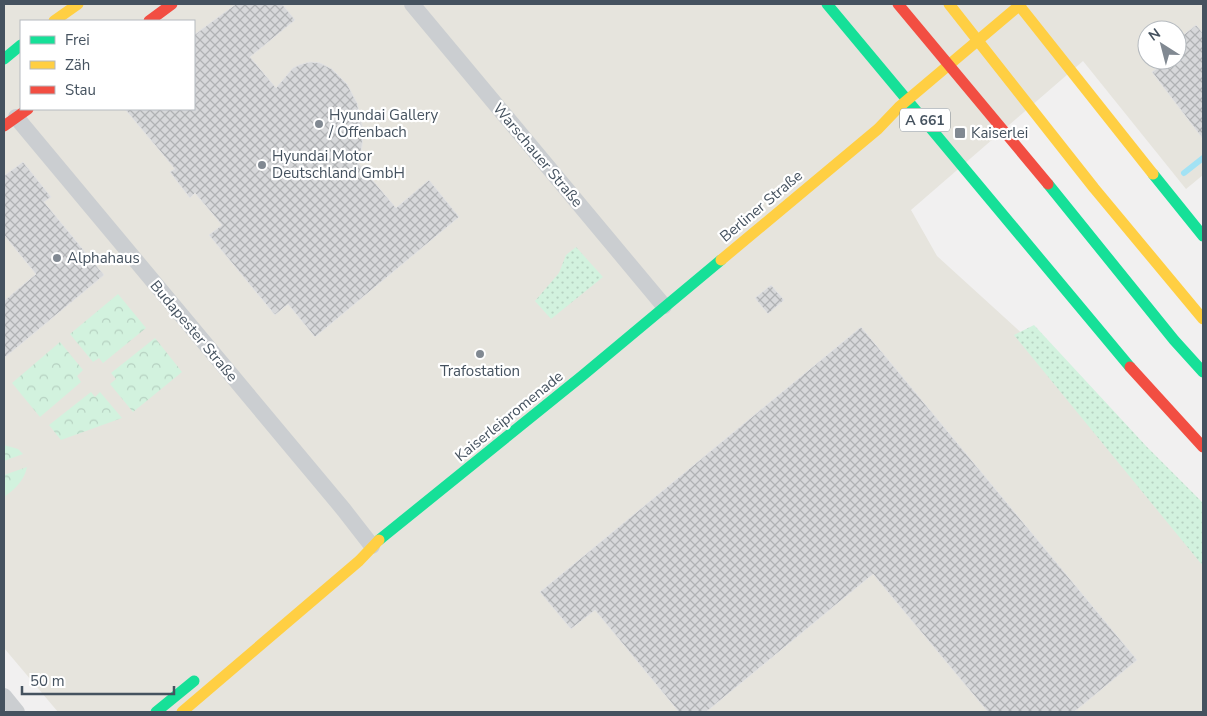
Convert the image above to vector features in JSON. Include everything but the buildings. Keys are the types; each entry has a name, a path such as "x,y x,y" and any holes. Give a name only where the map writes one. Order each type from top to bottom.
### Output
{"main road":[{"path":"55,20 78,4"},
{"path":"150,20 172,4"},
{"name":"A 661","path":"827,4 1022,236 1094,325 1150,390 1203,446"},
{"path":"898,4 1072,212 1174,340 1203,372"},
{"path":"949,4 1094,188 1203,319"},
{"path":"1020,4 1129,145 1203,236"},
{"name":"Berliner Straße","path":"664,306 878,129 899,107 1020,4"},
{"name":"Berliner Straße","path":"878,129 904,113 1039,4"},
{"path":"5,60 20,46"},
{"name":"Kaiserleipromenade","path":"182,712 359,561 372,546 582,376 664,306"},
{"name":"Kaiserleipromenade","path":"338,564 372,546"},
{"path":"156,712 202,674"}],"street":[{"name":"Warschauer Straße","path":"412,4 664,306"},
{"name":"Budapester Straße","path":"14,114 336,500 372,546"},
{"path":"4,696 17,712"}],"shaded area":[{"path":"4,4 1203,4 1203,175 1186,189 1083,61 911,210 937,256 1039,349 1203,541 1203,712 58,712 4,648"}],"green space":[{"path":"576,247 603,277 551,319 535,301 559,273 566,255"},
{"path":"118,294 146,328 103,363 99,358 93,362 70,334"},
{"path":"1034,325 1147,447 1203,503 1203,566 1014,335"},
{"path":"155,338 182,372 133,412 110,384 116,379 111,373"},
{"path":"60,342 83,370 77,376 81,382 40,417 12,383"},
{"path":"91,392 95,397 100,392 122,418 61,440 49,425"},
{"path":"4,445 18,449 23,454 4,461"},
{"path":"27,467 24,476 18,484 4,497 4,475"}],"waterway":[{"path":"1184,173 1203,158"}],"traffic: fast":[{"path":"827,4 1130,367"},
{"path":"4,59 20,46"},
{"path":"1153,174 1203,236"},
{"path":"1048,184 1174,340 1203,372"},
{"path":"379,540 582,376 721,260"},
{"path":"156,712 194,681"}],"traffic: slow":[{"path":"55,20 78,4"},
{"path":"949,4 1094,188 1203,319"},
{"path":"1018,4 1153,174"},
{"path":"721,260 878,129 899,107 1021,4"},
{"path":"182,712 359,561 379,540"}],"traffic: jam":[{"path":"150,20 172,4"},
{"path":"898,4 1048,184"},
{"path":"4,126 27,110"},
{"path":"1130,367 1203,447"}],"place":[{"name":"Hyundai Gallery / Offenbach","path":"319,124"},
{"name":"Kaiserlei","path":"960,133"},
{"name":"Hyundai Motor Deutschland GmbH","path":"262,165"},
{"name":"Alphahaus","path":"57,258"},
{"name":"Trafostation","path":"480,354"}]}
